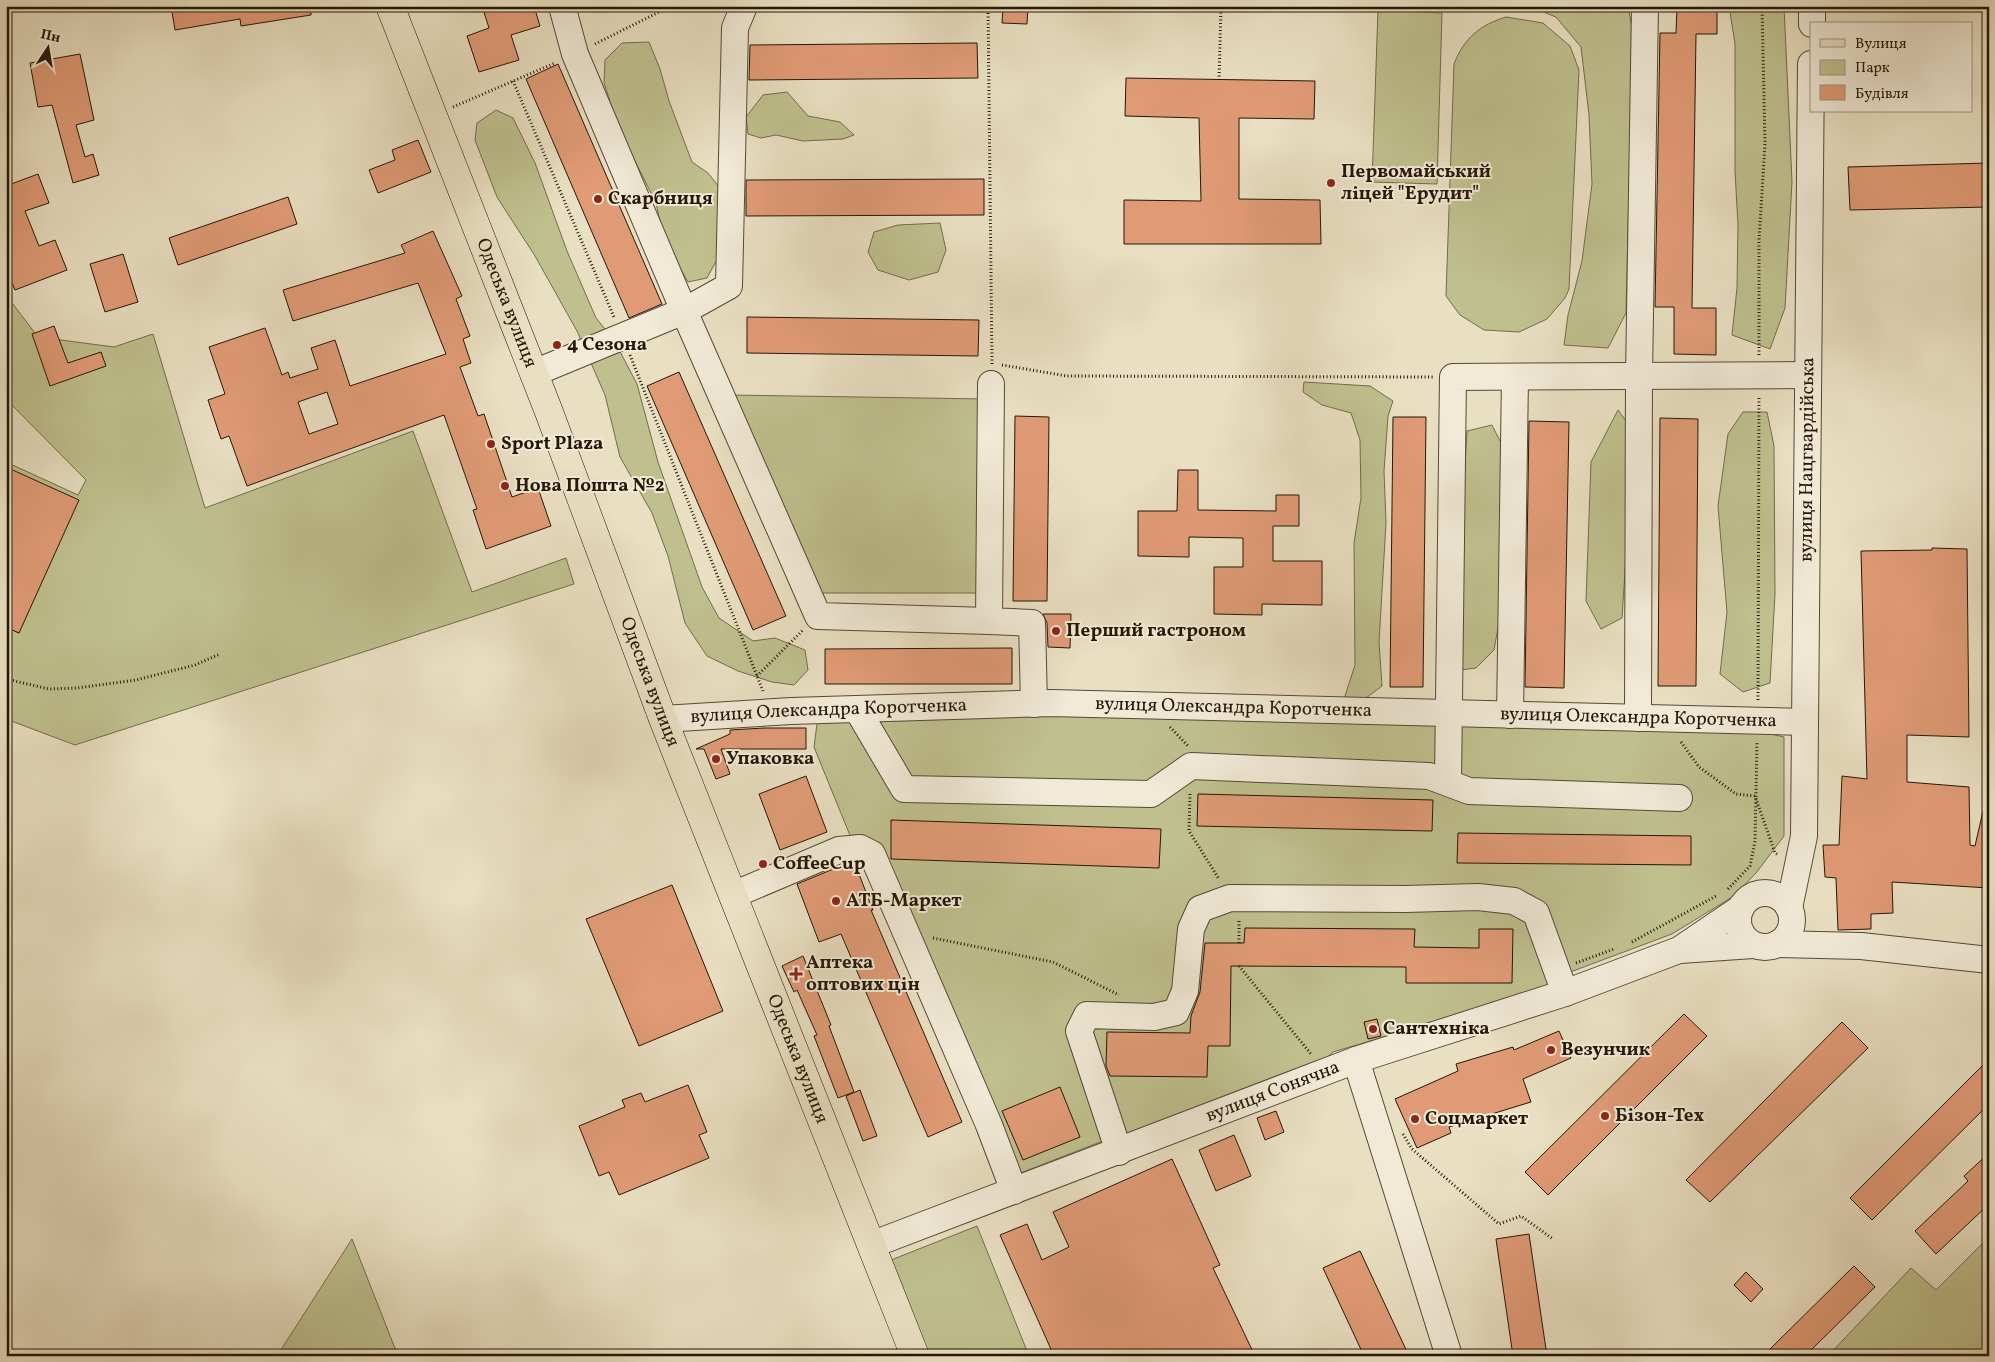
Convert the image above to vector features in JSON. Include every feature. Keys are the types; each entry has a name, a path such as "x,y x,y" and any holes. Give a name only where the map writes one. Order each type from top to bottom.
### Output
{"main road":[{"name":"Одеська вулиця","path":"390,6 534,373 664,718 915,1356"}],"street":[{"path":"562,6 574,54 818,616 1032,623 1034,704"},
{"path":"534,373 684,311 730,286 735,28 744,6"},
{"path":"1638,718 1639,376 1645,6"},
{"path":"1812,6 1812,22"},
{"name":"вулиця Нацгвардійська","path":"1790,912 1797,858 1804,836 1811,112"},
{"path":"988,621 992,374"},
{"path":"1448,782 1453,377 1808,375"},
{"path":"1510,714 1515,377"},
{"name":"вулиця Олександра Коротченка","path":"664,718 772,712 1034,704 1805,722"},
{"path":"857,709 904,789 1151,794 1191,766 1429,776 1469,791 1679,798"},
{"path":"733,895 839,850 860,848 872,854 908,932 989,1125 1014,1191"},
{"path":"1746,902 1769,894 1784,901 1790,912 1789,932 1765,944 1746,940 1738,925 1746,902 1772,882 1797,858"},
{"path":"1119,1152 1079,1031 1087,1015 1154,1017 1176,1012 1185,990 1192,929 1200,909 1230,898 1405,899 1478,897 1514,902 1536,913 1561,982"},
{"name":"вулиця Сонячна","path":"1679,950 1746,902"},
{"name":"вулиця Сонячна","path":"1790,912 1834,937 1861,946"},
{"name":"вулиця Сонячна","path":"872,1245 1119,1152 1319,1059 1356,1060 1561,982 1679,950 1765,944 1861,946 1989,960"},
{"path":"1356,1060 1448,1356"}],"path":[{"path":"432,116 574,54 671,6"},
{"path":"988,6 992,374 1067,376 1453,377"},
{"path":"1219,80 1220,6"},
{"path":"1624,945 1728,889 1750,866 1755,841 1758,721 1759,240 1766,144 1762,6"},
{"path":"513,81 622,337 772,712"},
{"path":"757,676 818,616"},
{"path":"6,680 49,688 77,688 136,680 195,665 220,654"},
{"path":"1665,718 1699,767 1736,794 1755,796"},
{"path":"1191,766 1189,831 1240,913 1239,943"},
{"path":"1755,796 1774,853 1797,858"},
{"path":"908,932 1053,962 1116,992 1135,1016"},
{"path":"1561,982 1616,948"},
{"path":"1239,966 1319,1059"},
{"path":"1302,1057 1319,1059"},
{"path":"1373,1119 1405,1135 1412,1149 1499,1224 1521,1216 1553,1239"}],"green space":[{"path":"1528,6 1628,6 1637,55 1636,112 1629,185 1626,313 1608,348 1564,345 1568,315 1582,261 1592,184 1589,115 1581,47 1556,17"},
{"path":"1729,6 1784,6 1792,182 1785,308 1770,349 1732,335 1737,288 1738,225 1735,171 1735,44"},
{"path":"1378,10 1442,13 1437,184 1372,182"},
{"path":"1506,17 1543,23 1570,46 1579,70 1569,289 1565,298 1547,319 1519,332 1484,330 1460,315 1446,296 1454,64 1463,47 1474,34 1488,24"},
{"path":"649,42 692,162 708,173 719,187 720,254 707,278 688,282 664,240 656,203 619,129 604,83 605,60 622,43"},
{"path":"787,92 808,116 840,122 854,135 843,139 803,141 776,135 761,138 748,134 746,117 763,95"},
{"path":"496,110 513,118 535,163 567,251 596,318 614,340 637,384 658,462 702,587 719,618 753,641 775,638 805,650 808,670 794,685 772,682 738,671 707,656 685,623 668,556 652,513 620,457 605,395 577,331 535,256 497,197 475,140 477,123"},
{"path":"940,223 946,250 938,272 909,280 878,270 868,252 874,232 898,225"},
{"path":"6,295 38,337 114,347 153,334 205,508 413,431 472,592 566,558 574,584 75,745 6,719 6,627 19,633 6,462 78,495 86,480 6,399"},
{"path":"1304,382 1370,386 1393,401 1388,416 1384,471 1386,523 1379,642 1382,686 1366,698 1344,699 1355,665 1354,543 1361,498 1360,440 1351,413 1322,405 1303,392"},
{"path":"730,395 987,399 983,593 815,593"},
{"path":"1618,410 1634,432 1622,618 1601,629 1586,601 1591,462"},
{"path":"1743,412 1767,412 1774,446 1775,594 1770,683 1743,692 1720,674 1727,612 1718,506 1728,434"},
{"path":"1492,425 1502,445 1501,611 1494,650 1476,668 1460,670 1461,535 1467,431"},
{"path":"1036,708 1437,722 1440,768 1191,762 1159,784 906,783 873,714"},
{"path":"854,715 901,791 1121,798 1191,772 1454,779 1462,720 1757,731 1784,737 1784,836 1756,873 1734,896 1672,934 1565,974 1538,910 1200,909 1173,1008 1087,1011 1108,1139 1013,1176 851,838 814,747 818,716"},
{"path":"1477,902 1532,917 1551,979 1547,988 1333,1052 1324,1060 1122,1136 1090,1050 1092,1020 1178,1016 1205,914 1238,903"},
{"path":"977,1226 1029,1356 924,1356 886,1262"},
{"path":"1989,1237 1989,1356 1828,1356 1911,1268 1936,1290"},
{"path":"352,1239 398,1356 277,1356"}],"building":[{"path":"171,6 311,6 311,15 241,26 240,19 175,30"},
{"path":"482,6 534,6 540,26 511,35 519,60 479,72 467,36 489,28"},
{"path":"1003,6 1028,6 1027,24 1002,23"},
{"path":"1677,6 1717,6 1717,34 1696,34 1692,308 1716,308 1716,355 1674,354 1674,307 1655,307 1660,33 1676,33"},
{"path":"977,43 978,78 749,80 750,45"},
{"path":"80,54 94,120 76,125 85,157 93,154 99,175 73,183 52,105 38,107 30,63"},
{"path":"558,64 662,304 629,318 526,79"},
{"path":"1126,78 1315,81 1314,119 1239,118 1239,199 1320,200 1321,244 1124,244 1124,200 1201,201 1199,118 1125,116"},
{"path":"418,140 431,172 378,193 369,170 395,160 392,150"},
{"path":"1989,163 1989,207 1850,210 1848,167"},
{"path":"38,174 49,203 25,211 39,246 55,240 67,270 15,290 6,268 6,231 12,229 6,215 6,186"},
{"path":"984,179 984,215 746,216 746,180"},
{"path":"288,197 297,224 178,265 169,238"},
{"path":"433,231 462,296 456,299 470,336 463,339 471,363 460,367 478,416 484,414 512,497 538,488 551,526 486,549 473,510 477,509 444,415 247,486 229,436 221,439 208,400 225,394 209,347 265,328 282,375 288,372 290,378 318,369 311,348 335,340 350,386 446,354 418,283 293,321 283,290 405,253 401,245","holes":["327,392 338,424 309,434 298,402"]},
{"path":"123,254 138,302 105,312 90,264"},
{"path":"747,317 979,320 978,356 747,353"},
{"path":"54,326 68,363 101,352 106,366 50,386 32,334"},
{"path":"679,372 786,616 753,630 647,386"},
{"path":"1015,416 1049,417 1047,601 1013,601"},
{"path":"1393,417 1426,417 1423,687 1390,687"},
{"path":"1660,418 1698,419 1696,686 1658,686"},
{"path":"1529,421 1569,422 1564,688 1525,687"},
{"path":"6,467 79,500 19,633 6,627"},
{"path":"1178,470 1198,470 1198,510 1276,511 1276,495 1299,495 1299,526 1273,526 1273,561 1322,561 1322,605 1262,604 1262,615 1214,614 1214,567 1243,567 1243,538 1189,537 1189,557 1138,556 1138,511 1177,511"},
{"path":"1932,548 1967,549 1969,737 1907,735 1907,782 1969,787 1970,845 1975,846 1983,811 1989,812 1989,888 1892,882 1893,913 1871,914 1871,929 1838,930 1836,878 1825,877 1823,845 1839,845 1842,776 1867,779 1861,551 1932,550"},
{"name":"Перший гастроном","path":"1043,614 1071,614 1070,648 1048,647 1047,623"},
{"path":"1012,648 1012,684 825,684 825,649"},
{"path":"806,728 806,749 721,749 730,774 716,779 704,749 696,749 730,734 730,730"},
{"path":"806,776 827,832 780,850 759,794"},
{"path":"1198,794 1433,800 1432,831 1197,826"},
{"path":"891,820 1161,829 1159,868 891,859"},
{"path":"1458,833 1691,836 1691,865 1457,863"},
{"path":"855,864 873,910 871,910 962,1122 928,1137 841,934 819,942 797,884 843,865"},
{"path":"672,885 723,1011 639,1046 586,919"},
{"path":"1245,928 1415,929 1414,947 1479,948 1479,929 1513,929 1512,983 1406,983 1406,967 1231,966 1230,1046 1208,1046 1207,1077 1110,1076 1106,1066 1107,1032 1190,1033 1191,1016 1200,992 1205,943 1244,943"},
{"path":"803,956 831,1025 829,1026 854,1092 838,1098 814,1036 817,1035 797,990 794,992 782,966"},
{"path":"1684,1014 1707,1036 1548,1195 1525,1172"},
{"name":"Сантехніка","path":"1377,1019 1381,1036 1368,1039 1364,1022"},
{"path":"1842,1022 1868,1048 1710,1202 1686,1180"},
{"path":"1559,1031 1571,1058 1523,1079 1531,1102 1449,1127 1451,1133 1417,1148 1395,1099 1458,1071 1456,1064 1513,1047 1514,1050"},
{"path":"1989,1059 1989,1104 1872,1220 1850,1198"},
{"path":"688,1085 707,1132 699,1135 709,1158 619,1195 609,1172 599,1176 579,1126 625,1107 622,1100 641,1093 645,1102"},
{"path":"1060,1087 1080,1137 1023,1160 1002,1111"},
{"path":"860,1090 877,1136 863,1141 846,1096"},
{"path":"1276,1111 1284,1132 1265,1140 1257,1118"},
{"path":"1234,1135 1251,1176 1216,1191 1199,1150"},
{"path":"1989,1153 1989,1204 1936,1254 1915,1231 1968,1181 1964,1176"},
{"path":"1172,1159 1220,1265 1213,1268 1255,1356 1054,1356 1000,1235 1027,1224 1042,1260 1069,1247 1053,1212"},
{"path":"1529,1234 1547,1356 1513,1356 1496,1239"},
{"path":"1360,1251 1409,1356 1364,1356 1323,1268"},
{"path":"1854,1266 1875,1287 1805,1356 1763,1356"},
{"path":"1746,1272 1763,1289 1751,1302 1734,1285"}],"place":[{"name":"Первомайський ліцей \"Ерудит\"","path":"1331,183"},
{"name":"Скарбниця","path":"598,199"},
{"name":"4 Сезона","path":"557,345"},
{"name":"Sport Plaza","path":"491,444"},
{"name":"Нова Пошта №2","path":"505,486"},
{"name":"Перший гастроном","path":"1056,631"},
{"name":"Упаковка","path":"716,759"},
{"name":"CoffeeCup","path":"763,864"},
{"name":"АТБ-Маркет","path":"836,901"},
{"name":"Аптека оптових цін","path":"796,974"},
{"name":"Сантехніка","path":"1373,1029"},
{"name":"Везунчик","path":"1551,1050"},
{"name":"Бізон-Тех","path":"1605,1116"},
{"name":"Соцмаркет","path":"1415,1119"}]}
